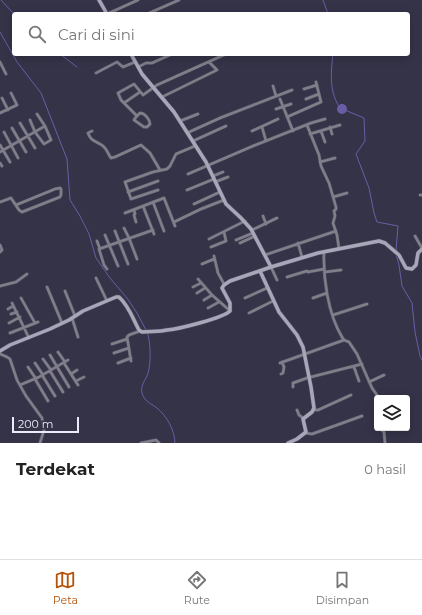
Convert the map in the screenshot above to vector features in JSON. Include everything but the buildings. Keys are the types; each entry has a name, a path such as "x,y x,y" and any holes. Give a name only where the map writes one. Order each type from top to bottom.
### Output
{"street":[{"path":"99,0 106,12"},
{"path":"111,12 138,0"},
{"path":"152,12 179,0"},
{"path":"133,56 137,67 142,74 172,109 188,133 207,165 224,200 245,222 253,233 277,280"},
{"path":"137,67 146,63 152,63 168,56"},
{"path":"137,116 124,103 118,93 134,84 143,95 153,87 222,56"},
{"path":"0,62 6,74"},
{"path":"96,73 117,62 123,67 135,62"},
{"path":"161,97 217,70 209,62"},
{"path":"287,117 321,102 316,84 304,89"},
{"path":"273,86 276,96"},
{"path":"188,133 292,90"},
{"path":"124,103 140,92"},
{"path":"0,113 17,105 11,93"},
{"path":"306,99 319,94"},
{"path":"2,98 8,110"},
{"path":"280,99 293,131"},
{"path":"276,109 290,104"},
{"path":"142,113 150,124 147,127 144,127 134,120 137,116 142,113"},
{"path":"30,120 35,132 44,144 50,141 51,138 37,114"},
{"path":"180,121 198,114"},
{"path":"252,131 278,119"},
{"path":"188,174 266,141 325,119"},
{"path":"20,123 35,148"},
{"path":"309,124 310,134 329,183 336,209 334,211 333,220 339,249"},
{"path":"310,134 340,125"},
{"path":"1,151 44,126"},
{"path":"193,141 226,126"},
{"path":"262,127 266,141"},
{"path":"330,127 332,134"},
{"path":"12,128 26,152"},
{"path":"92,131 88,133 89,137 95,142 104,146 111,158 117,157 140,145 152,157 160,170"},
{"path":"321,131 325,142"},
{"path":"4,132 18,158"},
{"path":"0,145 1,151 10,162"},
{"path":"158,190 131,200 124,183 126,181 169,168 178,152 196,146"},
{"path":"320,162 335,158"},
{"path":"214,179 223,172"},
{"path":"187,190 214,179 228,177"},
{"path":"128,192 158,181"},
{"path":"0,202 11,198 19,210 22,212 60,197 62,195 61,190 60,188 54,190 16,205"},
{"path":"194,204 220,192"},
{"path":"333,197 347,193"},
{"path":"125,213 164,198 175,226"},
{"path":"174,222 224,200"},
{"path":"153,202 164,230"},
{"path":"143,206 154,234"},
{"path":"134,210 136,222"},
{"path":"262,216 266,224"},
{"path":"240,243 277,218"},
{"path":"209,239 245,222"},
{"path":"124,228 137,259"},
{"path":"100,249 153,230"},
{"path":"115,231 128,264"},
{"path":"265,255 336,231"},
{"path":"211,246 226,240 224,232"},
{"path":"236,240 253,233"},
{"path":"105,235 118,266"},
{"path":"224,284 302,257 377,241 385,243 399,255 405,267 412,269 416,265 417,254 422,250 415,236"},
{"path":"97,240 100,249 100,258 107,270"},
{"path":"298,243 302,257"},
{"path":"0,245 2,250 0,252"},
{"path":"324,252 327,293 338,330 344,340 349,342 377,395"},
{"path":"202,264 214,258 218,273 224,284 222,288 230,303 230,311"},
{"path":"287,277 307,271 341,270"},
{"path":"260,271 282,318 299,338 304,353 314,410"},
{"path":"0,286 16,282 27,274"},
{"path":"96,278 107,301"},
{"path":"198,279 212,295 230,311"},
{"path":"193,287 201,283"},
{"path":"47,287 62,323"},
{"path":"197,293 205,288"},
{"path":"245,298 267,288"},
{"path":"65,291 78,337"},
{"path":"313,298 327,293"},
{"path":"204,300 212,295"},
{"path":"0,351 10,345 62,323 83,311 116,297 121,299 142,331"},
{"path":"10,333 36,323 21,298"},
{"path":"249,313 274,301"},
{"path":"208,308 220,302"},
{"path":"8,309 13,304 29,338"},
{"path":"333,315 367,304"},
{"path":"112,344 127,339 128,336 142,331 176,329 214,318 230,311"},
{"path":"11,314 17,312"},
{"path":"9,323 20,317"},
{"path":"118,363 131,359 127,339"},
{"path":"280,374 283,373 284,370 281,363 304,353 344,340"},
{"path":"114,353 129,348"},
{"path":"58,352 78,385"},
{"path":"0,354 10,360 20,385 29,401 43,420 44,432 40,443"},
{"path":"50,356 69,387"},
{"path":"43,360 63,392"},
{"path":"20,385 43,375 65,362"},
{"path":"35,363 55,396"},
{"path":"293,387 294,383 309,378 362,364"},
{"path":"28,366 48,401"},
{"path":"354,367 358,381"},
{"path":"71,374 77,370"},
{"path":"369,382 384,375"},
{"path":"76,382 84,377"},
{"path":"303,418 314,410 320,409 351,395"},
{"path":"297,410 299,415 303,418 306,430 305,433"},
{"path":"288,443 305,433 312,434 362,416"},
{"path":"383,431 385,443"},
{"path":"142,443 156,440 159,443"}],"shaded area":[{"path":"340,104 344,104 346,105 346,113 340,114 337,111 337,107"}],"waterway":[{"path":"1,0 12,12"},
{"path":"323,0 327,12"},
{"path":"0,32 12,53"},
{"path":"14,56 41,93 67,159 70,200 89,234 96,258 127,298 146,330"},
{"path":"63,56 77,67"},
{"path":"333,56 331,74 332,87 338,105"},
{"path":"345,110 364,118 365,141 356,154 369,188 377,222 398,226 396,251"},
{"path":"396,254 402,286 412,303 415,332 422,360"},
{"path":"147,332 150,347 150,364 142,387 142,393 146,400 161,411 167,419 174,434 175,443"}]}
